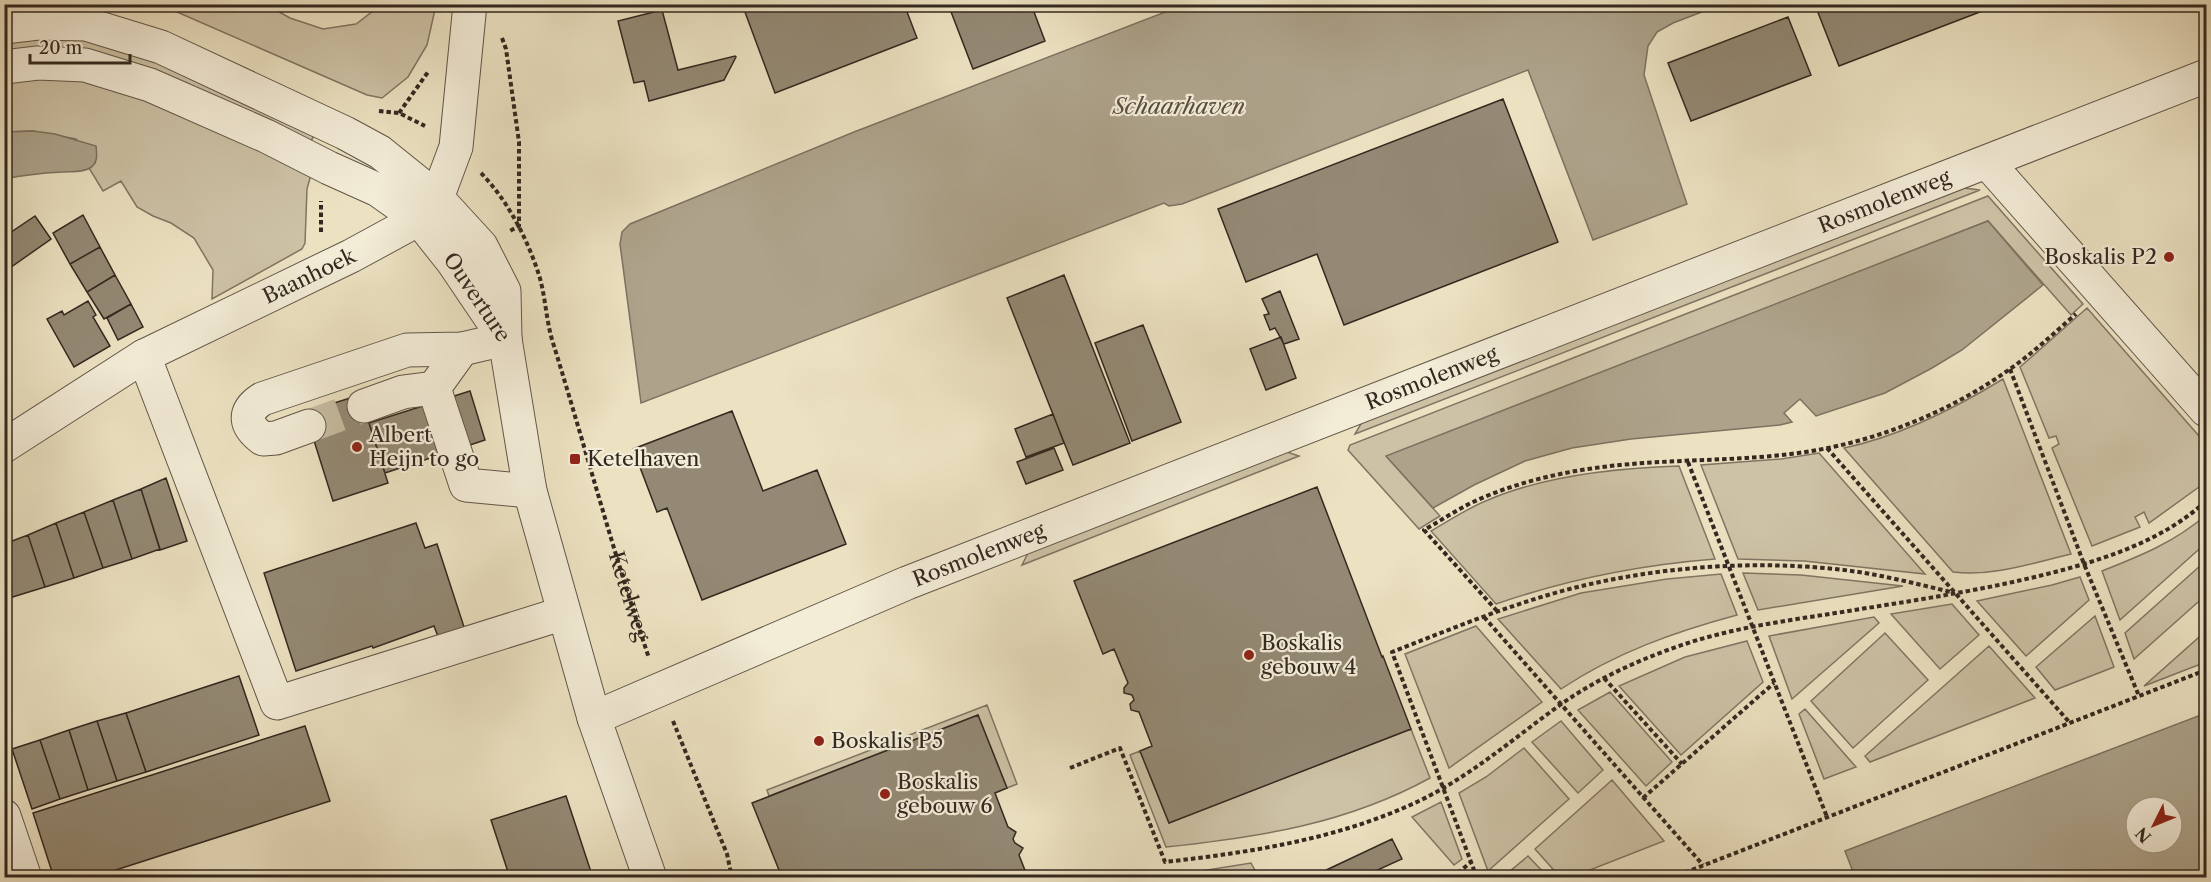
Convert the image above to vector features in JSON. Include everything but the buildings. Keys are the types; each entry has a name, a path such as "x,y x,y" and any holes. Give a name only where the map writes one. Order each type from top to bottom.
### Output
{"street":[{"path":"428,209 456,147 470,4"},
{"name":"Ouverture","path":"4,27 38,23 86,24 160,47 345,133 380,152 428,209 453,261 505,339"},
{"name":"Ouverture","path":"4,67 38,63 85,65 150,86 266,136 378,190 428,209"},
{"name":"Rosmolenweg","path":"594,718 907,583 2206,76"},
{"path":"1988,163 2206,410"},
{"name":"Baanhoek","path":"4,446 144,356 351,256 428,209"},
{"path":"309,426 276,438 264,439 250,426 248,417 252,405 262,399 407,350 462,349 505,339 530,491 594,718 650,878"},
{"path":"364,406 403,392 434,388 462,349"},
{"path":"144,356 277,704 564,613"},
{"path":"434,388 466,485 530,491"},
{"path":"4,816 25,878"}],"path":[{"path":"498,31 506,49 519,142 519,226"},
{"path":"456,147 492,184 519,226"},
{"name":"Ketelweg","path":"519,226 539,276 550,334 587,453 611,541 660,691 727,854 732,878"},
{"path":"1497,611 1424,530 1480,499 1558,475 1619,465 1748,459 1827,448 1897,428 1974,392 2010,369 2076,314"},
{"path":"2010,369 2084,564 2139,696"},
{"path":"1827,448 2070,723"},
{"path":"1688,462 1827,817"},
{"path":"1070,768 1120,748 1165,862 1268,848 1320,836 1375,819 1421,800 1478,767 1561,704 1604,678 1647,658 1679,646 1751,626 1995,586 2084,564 2131,548 2165,531 2195,512 2206,501"},
{"path":"1477,878 1392,652 1497,611 1595,583 1695,568 1785,566 1835,569 1892,578 1955,593"},
{"path":"1484,617 1703,865"},
{"path":"1671,878 2206,670"},
{"path":"1604,678 1682,764"},
{"path":"1643,798 1774,683"},
{"path":"1452,878 1471,862"}],"shaded area":[{"path":"161,5 267,5 290,18 323,29 356,24 381,5 436,5 427,45 408,77 382,98 367,95"},
{"path":"52,36 95,41 180,70 316,131 307,149 5,56 4,38"},
{"path":"22,76 94,82 132,94 312,171 307,189 305,243 302,249 212,299 213,270 194,238 171,223 137,207 121,181 103,191 89,168 95,163 76,139 33,131 5,132 4,78"},
{"path":"1964,188 1980,190 1355,434 1362,422"},
{"path":"1988,196 2083,304 2071,315 1988,221 1387,457 1440,516 1419,529 1348,450 1350,445"},
{"path":"2087,308 2206,444 2206,480 2199,487 2149,523 2144,512 2135,517 2140,527 2092,546 2052,448 2059,444 2056,436 2049,438 2020,367"},
{"path":"2003,379 2071,554 1998,571 1953,572 1844,448 1906,429 1966,401"},
{"path":"1287,452 1299,456 1022,565 1028,553"},
{"path":"1819,453 1925,574 1804,561 1738,559 1701,465 1781,459"},
{"path":"1679,466 1715,559 1604,574 1550,587 1496,604 1431,531 1481,503 1534,484 1582,474"},
{"path":"2206,515 2206,543 2120,620 2102,571 2169,541"},
{"path":"2201,565 2206,572 2206,595 2134,659 2125,633"},
{"path":"1743,573 1801,575 1903,586 1758,610"},
{"path":"1721,574 1737,615 1624,654 1561,689 1498,619 1581,593 1667,579"},
{"path":"2080,577 2089,600 2026,656 1977,601 2052,585"},
{"path":"1952,604 1979,635 1940,669 1891,614"},
{"path":"2095,616 2114,667 2055,690 2036,667"},
{"path":"1874,617 1879,623 1792,699 1769,636"},
{"path":"1476,626 1542,702 1449,768 1405,654"},
{"path":"2206,631 2206,662 2144,686"},
{"path":"1885,633 1928,680 1853,748 1811,701"},
{"path":"1747,641 1763,682 1681,755 1619,686 1685,657"},
{"path":"1989,646 2035,698 1870,762 1865,756"},
{"path":"1610,692 1672,762 1646,786 1578,710"},
{"path":"987,705 1017,784 1007,788 978,715 769,796 767,790"},
{"path":"1805,709 1856,767 1824,779 1799,714"},
{"path":"1561,721 1603,770 1578,793 1532,742"},
{"path":"1411,729 1430,778 1398,794 1367,807 1302,826 1269,833 1166,847 1130,755 1140,751 1169,823"},
{"path":"1524,748 1569,799 1488,871 1459,793 1486,777"},
{"path":"1612,780 1664,841 1572,877 1560,877 1535,849"},
{"path":"1441,802 1462,859 1454,865 1412,817"},
{"path":"1528,856 1548,877 1503,877"},
{"path":"1251,863 1258,876 1176,878 1175,875"}],"water":[{"name":"Schaarhaven","path":"1186,4 1720,5 1673,23 1657,32 1648,46 1644,75 1687,204 1593,240 1528,70 1182,204 1169,206 1164,203 641,403 620,244 622,232 630,224 854,132"},
{"path":"33,131 55,134 96,146 96,161 87,170 5,179 5,132"},
{"path":"1988,221 2043,285 1962,350 1885,393 1816,416 1800,399 1784,413 1792,422 1780,425 1631,439 1572,448 1525,461 1474,485 1433,508 1386,456"},
{"path":"2206,713 2206,877 1855,877 1845,851"}],"tunnel":[{"path":"309,426 364,406"}],"place":[{"name":"Boskalis P2","path":"2169,257"},
{"name":"Albert Heijn to go","path":"357,447"},
{"name":"Ketelhaven","path":"575,459"},
{"name":"Boskalis gebouw 4","path":"1249,655"},
{"name":"Boskalis P5","path":"819,741"},
{"name":"Boskalis gebouw 6","path":"885,794"}]}
